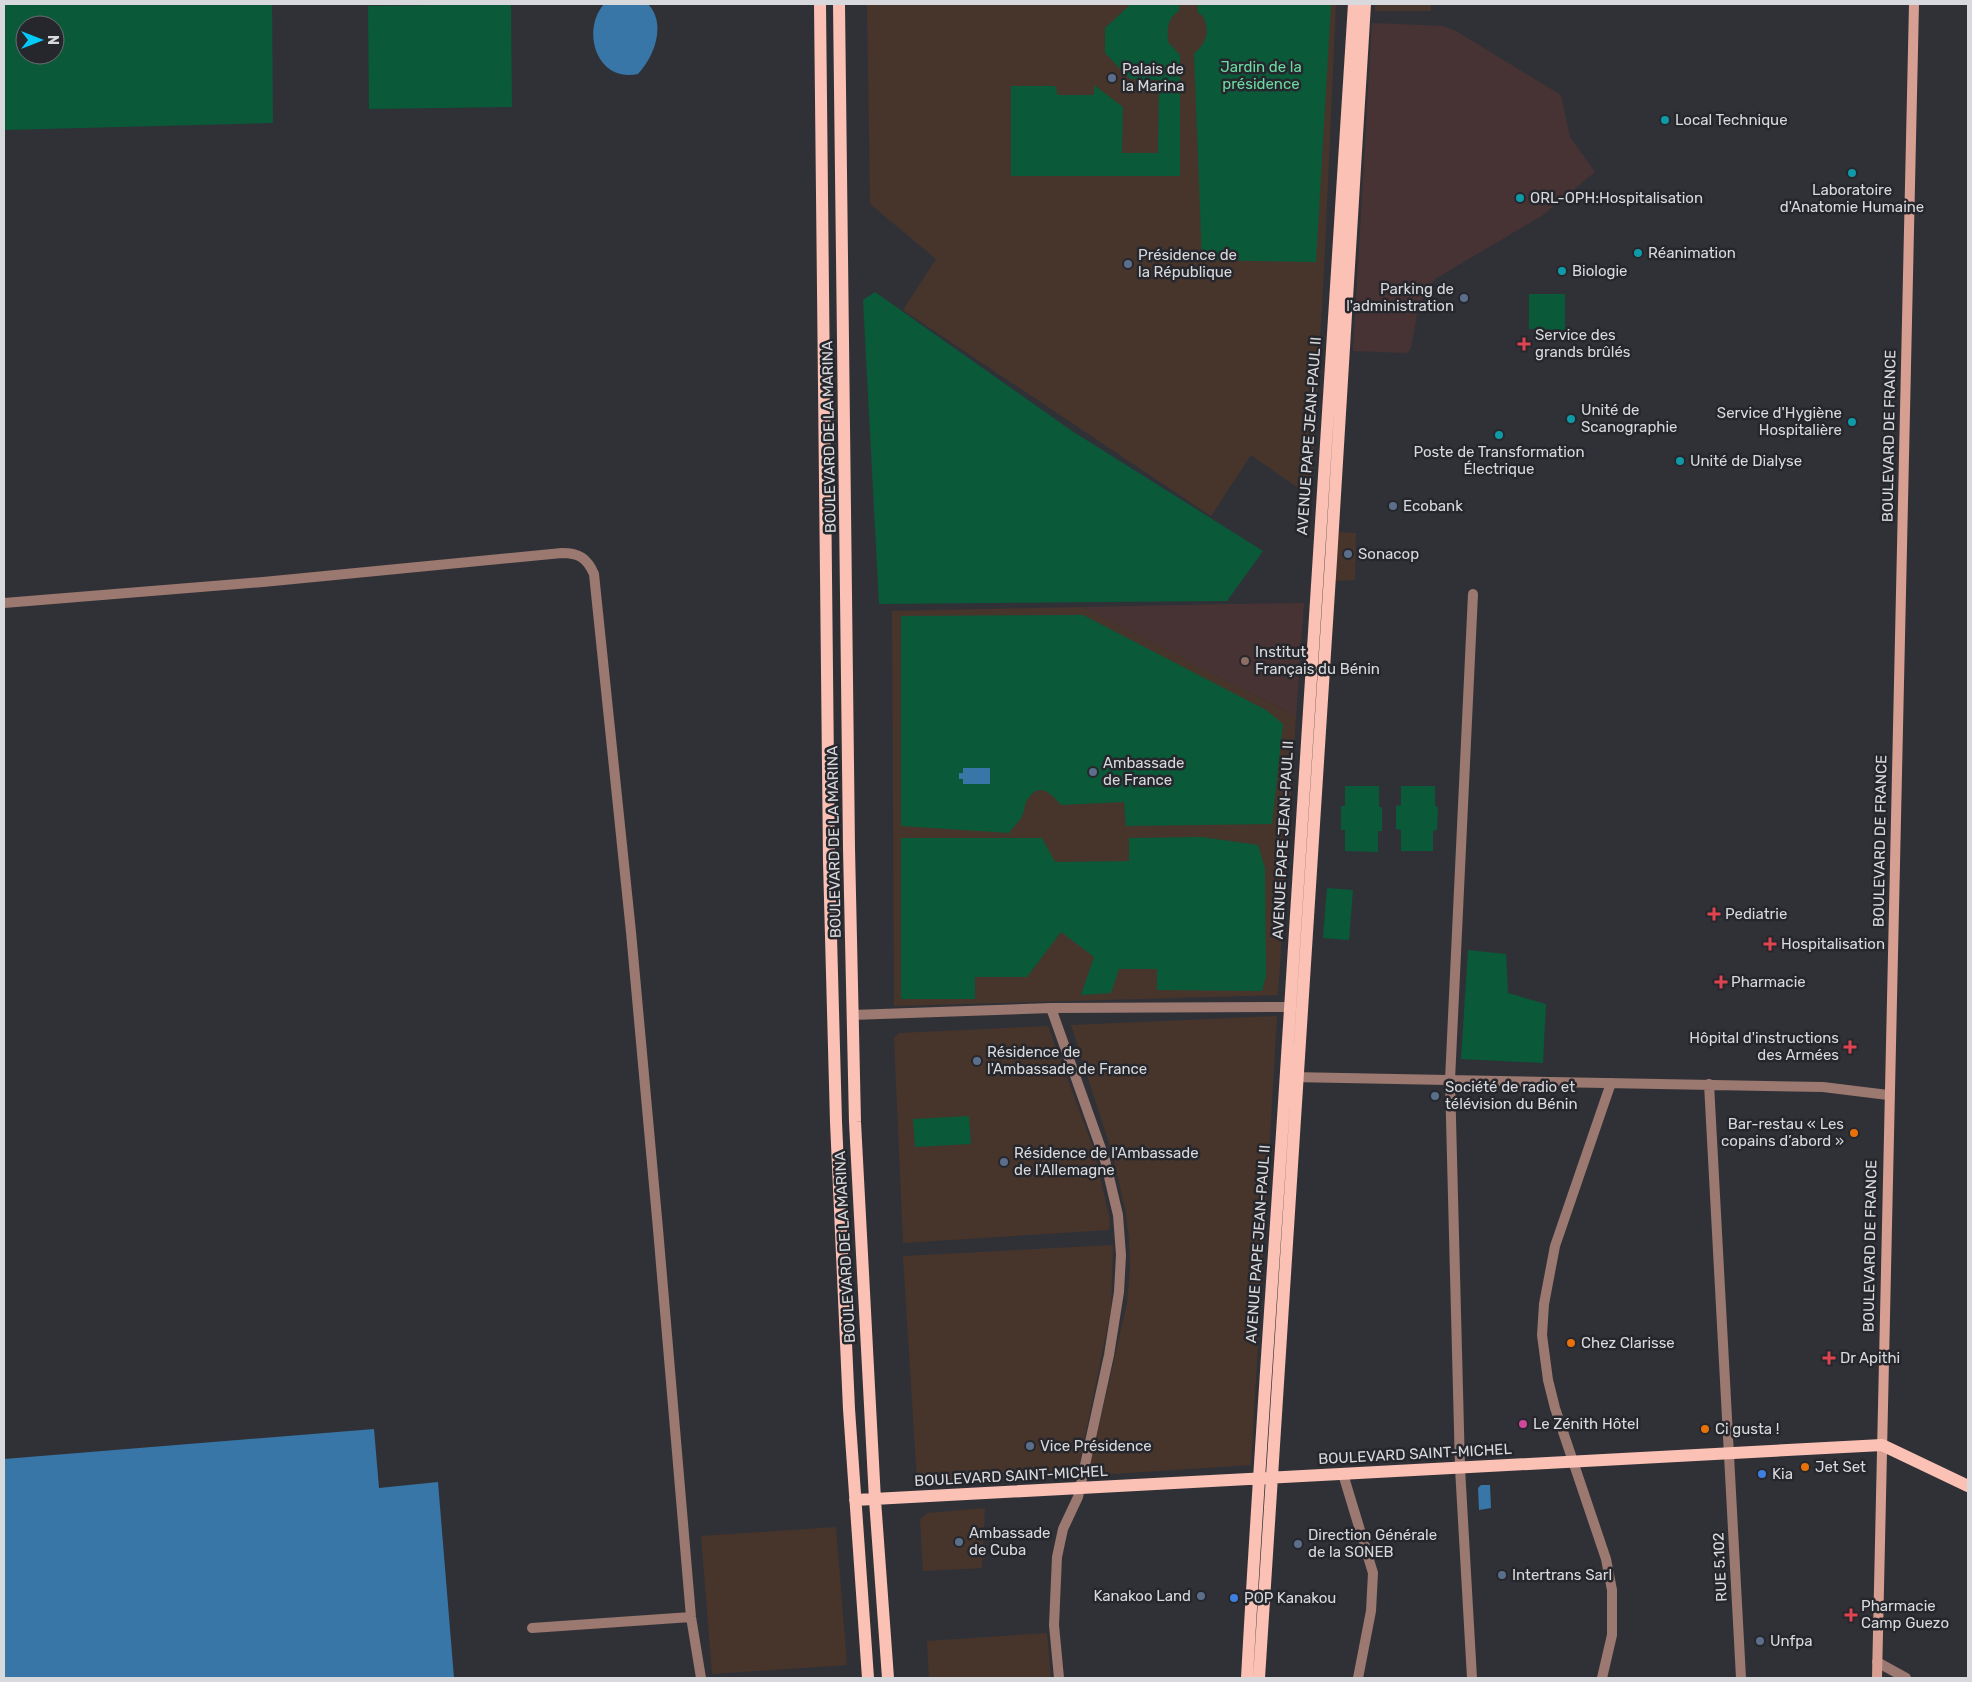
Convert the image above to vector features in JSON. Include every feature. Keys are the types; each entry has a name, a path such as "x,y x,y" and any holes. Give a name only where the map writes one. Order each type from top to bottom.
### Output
{"main road":[{"name":"BOULEVARD DE LA MARINA","path":"820,4 829,862 836,1132 855,1500 868,1678"},
{"name":"BOULEVARD DE LA MARINA","path":"839,4 855,1122 875,1500 888,1678"},
{"name":"AVENUE PAPE JEAN-PAUL II","path":"1247,1678 1264,1479 1291,1077 1328,490 1354,4"},
{"name":"AVENUE PAPE JEAN-PAUL II","path":"1291,1077 1290,1007 1365,4"},
{"path":"823,198 842,205"},
{"path":"824,251 842,254"},
{"name":"BOULEVARD SAINT-MICHEL","path":"855,1500 1882,1445 1968,1486"},
{"name":"AVENUE PAPE JEAN-PAUL II","path":"1259,1678 1264,1479"}],"street":[{"name":"BOULEVARD DE FRANCE","path":"1877,1678 1881,1557 1888,1095 1914,4"},
{"path":"4,603 263,582 562,553 574,553 584,557 590,565 594,574 631,932 691,1617 701,1678"},
{"path":"1472,1678 1460,1468 1450,1080 1473,594"},
{"path":"852,1015 1052,1008 1290,1007"},
{"path":"1052,1008 1105,1160 1115,1200 1120,1235 1121,1273 1116,1318 1080,1489 1075,1506 1063,1530 1057,1557 1054,1625 1059,1678"},
{"path":"1291,1077 1823,1087 1888,1095"},
{"path":"1602,1678 1612,1635 1612,1590 1606,1559 1548,1380 1542,1335 1548,1276 1563,1219 1611,1083"},
{"name":"RUE 5.102","path":"1710,1084 1741,1678"},
{"path":"1343,1474 1373,1573 1371,1611 1358,1678"},
{"path":"532,1628 691,1617"},
{"path":"1877,1662 1906,1678"}],"shaded area":[{"name":"Présidence de la République","path":"867,4 1336,4 1311,497 1251,455 1211,516 903,310 936,259 870,204"},
{"path":"1375,4 1431,4 1431,11 1375,11"},
{"path":"1372,23 1443,26 1456,31 1561,95 1570,137 1595,172 1543,215 1435,279 1426,290 1418,309 1410,350 1406,353 1353,351"},
{"path":"1337,532 1356,533 1355,580 1333,581"},
{"name":"Institut Français du Bénin","path":"1304,603 1296,716 1083,607 1230,604"},
{"name":"Ambassade de France","path":"1083,607 1296,716 1278,995 894,1006 892,611"},
{"path":"1277,1016 1251,1465 1098,1475 1090,1465 1127,1303 1130,1268 1129,1240 1126,1214 1113,1156 1071,1025"},
{"path":"1048,1026 1094,1150 1110,1220 1109,1230 903,1243 894,1038 899,1033"},
{"path":"1113,1245 1111,1310 1077,1476 924,1486 917,1482 903,1256"},
{"path":"985,1508 982,1568 923,1571 920,1520 927,1513"},
{"path":"836,1527 847,1665 712,1674 701,1536"},
{"path":"1047,1633 1051,1678 929,1678 927,1641"}],"green space":[{"path":"4,4 272,4 273,123 4,130"},
{"path":"511,4 512,107 369,109 368,6"},
{"path":"1131,4 1179,4 1179,11 1170,20 1168,42 1180,55 1180,176 1011,176 1011,86 1055,86 1058,95 1094,95 1094,85 1123,107 1122,153 1158,153 1159,80 1130,79 1105,53 1105,28"},
{"name":"Jardin de la présidence","path":"1197,4 1331,4 1316,262 1202,260 1194,53 1202,45 1207,32 1203,16 1198,13"},
{"path":"875,292 1072,431 1263,551 1227,601 879,604 863,300"},
{"path":"1529,294 1565,294 1565,330 1529,329"},
{"path":"1083,615 1266,710 1283,724 1272,824 1126,826 1124,802 1061,805 1048,792 1039,790 1030,796 1025,804 1022,816 1009,833 901,826 901,616"},
{"path":"1345,786 1379,786 1379,807 1382,807 1382,831 1378,831 1378,852 1345,851 1345,830 1341,830 1341,806 1345,806"},
{"path":"1401,786 1435,786 1435,806 1438,807 1437,830 1433,831 1433,851 1401,851 1401,830 1396,829 1396,806 1401,805"},
{"path":"1201,837 1258,845 1265,868 1266,976 1262,991 1157,990 1157,969 1119,969 1111,993 1081,995 1094,957 1061,932 1027,977 975,977 975,999 901,999 901,838 1042,838 1055,862 1129,861 1129,838"},
{"path":"1327,888 1353,890 1349,940 1323,938"},
{"path":"1468,950 1506,954 1508,993 1546,1004 1543,1063 1461,1059"},
{"path":"969,1116 971,1144 915,1147 913,1119"}],"water":[{"path":"604,4 648,4 654,12 657,21 656,40 649,59 638,74 624,75 612,71 603,63 597,52 594,40 594,27 597,15"},
{"path":"963,768 990,768 990,784 963,784 963,779 959,779 959,773 963,773"},
{"path":"374,1429 379,1488 438,1482 454,1678 4,1678 4,1459"},
{"path":"1481,1485 1490,1485 1491,1508 1479,1510 1478,1488"}],"place":[{"name":"Palais de la Marina","path":"1112,78"},
{"name":"Local Technique","path":"1665,120"},
{"name":"Laboratoire d'Anatomie Humaine","path":"1852,173"},
{"name":"ORL-OPH:Hospitalisation","path":"1520,198"},
{"name":"Réanimation","path":"1638,253"},
{"name":"Présidence de la République","path":"1128,264"},
{"name":"Biologie","path":"1562,271"},
{"name":"Parking de l'administration","path":"1464,298"},
{"name":"Service des grands brûlés","path":"1524,344"},
{"name":"Unité de Scanographie","path":"1571,419"},
{"name":"Service d'Hygiène Hospitalière","path":"1852,422"},
{"name":"Poste de Transformation Électrique","path":"1499,435"},
{"name":"Unité de Dialyse","path":"1680,461"},
{"name":"Ecobank","path":"1393,506"},
{"name":"Sonacop","path":"1348,554"},
{"name":"Institut Français du Bénin","path":"1245,661"},
{"name":"Ambassade de France","path":"1093,772"},
{"name":"Pediatrie","path":"1714,914"},
{"name":"Hospitalisation","path":"1770,944"},
{"name":"Pharmacie","path":"1721,982"},
{"name":"Hôpital d'instructions des Armées","path":"1850,1047"},
{"name":"Résidence de l'Ambassade de France","path":"977,1061"},
{"name":"Société de radio et télévision du Bénin","path":"1435,1096"},
{"name":"Bar-restau « Les copains d’abord »","path":"1854,1133"},
{"name":"Résidence de l'Ambassade de l'Allemagne","path":"1004,1162"},
{"name":"Chez Clarisse","path":"1571,1343"},
{"name":"Dr Apithi","path":"1829,1358"},
{"name":"Le Zénith Hôtel","path":"1523,1424"},
{"name":"Ci gusta !","path":"1705,1429"},
{"name":"Vice Présidence","path":"1030,1446"},
{"name":"Jet Set","path":"1805,1467"},
{"name":"Kia","path":"1762,1474"},
{"name":"Ambassade de Cuba","path":"959,1542"},
{"name":"Direction Générale de la SONEB","path":"1298,1544"},
{"name":"Intertrans Sarl","path":"1502,1575"},
{"name":"Kanakoo Land","path":"1201,1596"},
{"name":"POP Kanakou","path":"1234,1598"},
{"name":"Pharmacie Camp Guezo","path":"1851,1615"},
{"name":"Unfpa","path":"1760,1641"}]}
